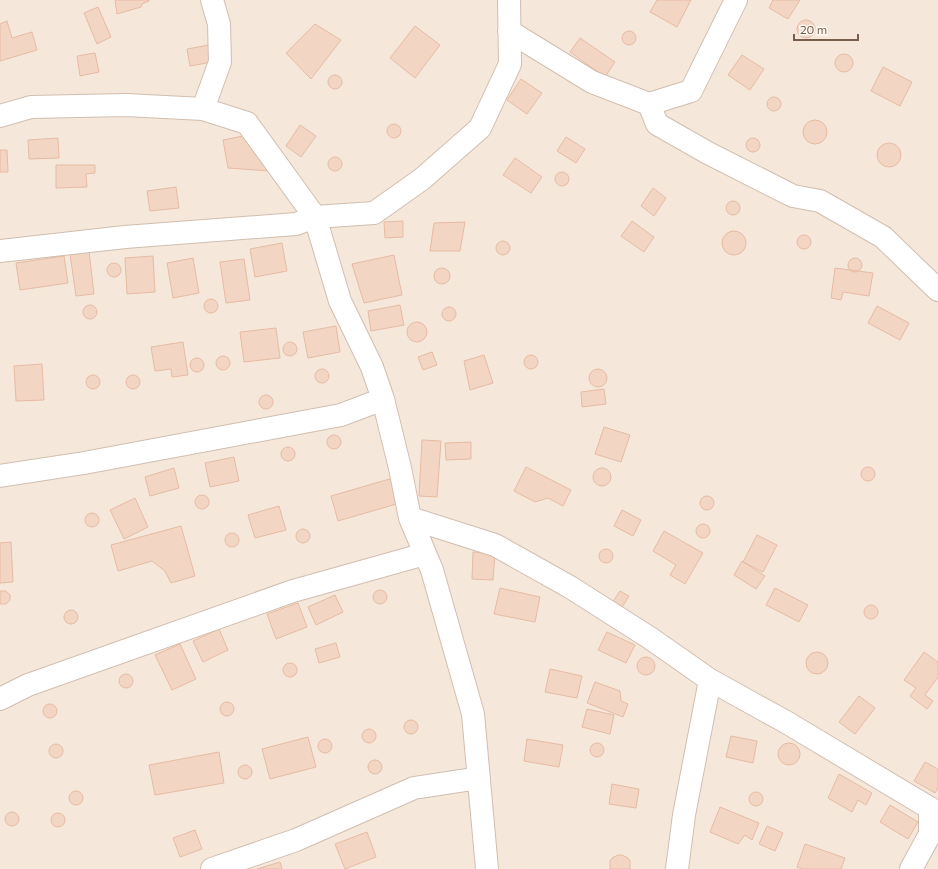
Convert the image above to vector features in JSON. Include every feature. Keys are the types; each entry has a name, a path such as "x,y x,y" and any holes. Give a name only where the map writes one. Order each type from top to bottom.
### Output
{"street":[{"path":"203,109 220,62 219,24 212,0"},
{"path":"0,251 125,236 296,224 315,217 374,213 422,179 480,128 510,64 509,0"},
{"path":"510,31 592,82 649,104 691,91 736,0"},
{"path":"649,104 657,124 793,196 820,201 883,236 938,290"},
{"path":"0,116 31,107 126,105 203,109 246,123 315,217 340,301 372,367 383,399 400,468 410,518 432,570 473,714 487,869"},
{"path":"0,476 84,463 341,415 383,399"},
{"path":"410,518 495,545 570,587 637,629 710,680 786,722 934,810 930,834 911,869"},
{"path":"0,699 28,685 293,591 425,554"},
{"path":"677,869 684,815 710,680"},
{"path":"212,869 296,840 414,788 479,778"}],"shaded area":[{"path":"0,0 938,0 938,869 0,869"}],"building":[{"path":"115,0 149,1 142,4 141,7 117,14"},
{"path":"657,0 691,0 677,27 650,12"},
{"path":"773,0 800,0 788,19 769,8"},
{"path":"98,7 111,37 97,44 84,13"},
{"path":"802,20 810,20 815,25 813,36 810,38 802,38 797,33 797,25"},
{"path":"7,21 12,38 32,32 37,50 0,61 0,24"},
{"path":"315,24 341,40 311,79 286,53"},
{"path":"415,26 440,45 415,78 390,58"},
{"path":"626,31 632,31 636,35 636,41 632,45 626,45 622,41 622,35"},
{"path":"580,38 615,62 605,77 570,52"},
{"path":"209,45 212,62 190,66 187,49"},
{"path":"95,53 99,72 80,76 77,56"},
{"path":"840,54 848,54 853,59 851,70 848,72 840,72 835,67 835,59"},
{"path":"742,55 764,69 750,90 728,75"},
{"path":"883,67 912,82 900,106 871,91"},
{"path":"332,75 338,75 342,79 342,85 338,89 332,89 328,85 328,79"},
{"path":"521,79 542,93 527,114 507,100"},
{"path":"771,97 777,97 781,101 781,107 777,111 771,111 767,107 767,101"},
{"path":"815,120 824,123 827,132 824,141 815,144 806,141 803,132 806,123"},
{"path":"391,124 397,124 401,128 401,134 397,138 391,138 387,134 387,128"},
{"path":"300,125 316,136 301,157 286,146"},
{"path":"248,135 269,171 228,168 223,140"},
{"path":"566,137 585,149 576,163 557,151"},
{"path":"58,138 59,158 29,159 28,140"},
{"path":"750,138 756,138 760,142 760,148 756,152 750,152 746,148 746,142"},
{"path":"889,143 898,146 901,155 898,164 889,167 880,164 877,155 880,146"},
{"path":"0,150 7,150 8,172 0,172"},
{"path":"332,157 338,157 342,161 342,167 338,171 332,171 328,167 328,161"},
{"path":"515,158 542,177 531,193 503,175"},
{"path":"56,165 95,165 95,173 86,174 87,187 56,188"},
{"path":"559,172 565,172 569,176 569,182 565,186 559,186 555,182 555,176"},
{"path":"176,187 179,208 150,211 147,191"},
{"path":"653,188 666,198 654,216 641,206"},
{"path":"730,201 736,201 740,205 740,211 736,215 730,215 726,211 726,205"},
{"path":"403,221 403,237 385,238 384,222"},
{"path":"632,221 654,237 644,252 621,236"},
{"path":"465,222 460,251 430,251 434,223"},
{"path":"734,231 739,232 745,238 745,248 739,254 734,255 729,254 723,248 722,243 723,238 729,232"},
{"path":"801,235 807,235 811,239 811,245 807,249 801,249 797,245 797,239"},
{"path":"500,241 506,241 510,245 510,251 506,255 500,255 496,251 496,245"},
{"path":"282,243 287,271 255,277 250,249"},
{"path":"89,251 94,294 76,296 70,254"},
{"path":"394,255 402,295 364,303 352,264"},
{"path":"64,256 68,283 20,290 16,263"},
{"path":"153,256 155,292 127,294 125,258"},
{"path":"193,258 199,293 173,298 167,263"},
{"path":"852,258 858,258 862,262 862,268 858,272 852,272 848,268 848,262"},
{"path":"244,259 250,300 226,303 220,262"},
{"path":"111,263 117,263 121,267 121,273 117,277 111,277 107,273 107,267"},
{"path":"442,268 448,270 450,276 448,282 442,284 436,282 434,276 436,270"},
{"path":"835,268 873,273 869,296 843,292 841,300 831,298"},
{"path":"208,299 214,299 218,303 218,309 214,313 208,313 204,309 204,303"},
{"path":"87,305 93,305 97,309 97,315 93,319 87,319 83,315 83,309"},
{"path":"400,305 404,325 371,331 368,311"},
{"path":"877,306 909,323 900,340 868,323"},
{"path":"446,307 452,307 456,311 456,317 452,321 446,321 442,317 442,311"},
{"path":"413,322 421,322 427,328 427,336 421,342 413,342 407,336 407,328"},
{"path":"336,326 340,352 308,358 303,332"},
{"path":"276,328 280,358 244,362 240,332"},
{"path":"183,342 188,375 172,377 171,369 155,371 151,347"},
{"path":"287,342 293,342 297,346 297,352 293,356 287,356 283,352 283,346"},
{"path":"432,352 437,365 423,370 418,357"},
{"path":"484,355 493,383 470,390 464,361"},
{"path":"528,355 534,355 538,359 538,365 534,369 528,369 524,365 524,359"},
{"path":"220,356 226,356 230,360 230,366 226,370 220,370 216,366 216,360"},
{"path":"194,358 200,358 204,362 204,368 200,372 194,372 190,368 190,362"},
{"path":"42,364 44,400 16,401 14,366"},
{"path":"319,369 325,369 329,373 329,379 325,383 319,383 315,379 315,373"},
{"path":"598,369 604,372 607,378 604,384 598,387 592,384 589,378 592,372"},
{"path":"90,375 96,375 100,379 100,385 96,389 90,389 86,385 86,379"},
{"path":"130,375 136,375 140,379 140,385 136,389 130,389 126,385 126,379"},
{"path":"604,389 606,404 582,407 581,392"},
{"path":"263,395 269,395 273,399 273,405 269,409 263,409 259,405 259,399"},
{"path":"604,427 630,435 621,462 595,454"},
{"path":"331,435 337,435 341,439 341,445 337,449 331,449 327,445 327,439"},
{"path":"422,440 441,441 437,497 419,496"},
{"path":"471,442 471,459 446,460 445,443"},
{"path":"285,447 291,447 295,451 295,457 291,461 285,461 281,457 281,451"},
{"path":"234,457 239,481 210,487 205,463"},
{"path":"526,467 571,490 563,506 548,498 535,502 514,491"},
{"path":"865,467 871,467 875,471 875,477 871,481 865,481 861,477 861,471"},
{"path":"174,468 179,488 150,496 145,477"},
{"path":"602,468 608,471 611,477 608,483 602,486 596,483 593,477 596,471"},
{"path":"393,478 400,503 338,521 331,496"},
{"path":"199,495 205,495 209,499 209,505 205,509 199,509 195,505 195,499"},
{"path":"704,496 710,496 714,500 714,506 710,510 704,510 700,506 700,500"},
{"path":"135,498 148,527 124,539 110,510"},
{"path":"279,506 286,530 255,538 248,515"},
{"path":"622,510 641,520 633,536 614,526"},
{"path":"89,513 95,513 99,517 99,523 95,527 89,527 85,523 85,517"},
{"path":"700,524 706,524 710,528 710,534 706,538 700,538 696,534 696,528"},
{"path":"181,526 195,576 171,583 165,571 152,561 118,571 111,545"},
{"path":"300,529 306,529 310,533 310,539 306,543 300,543 296,539 296,533"},
{"path":"664,531 703,553 685,584 670,575 676,565 653,551"},
{"path":"229,533 235,533 239,537 239,543 235,547 229,547 225,543 225,537"},
{"path":"757,535 777,545 763,572 743,562"},
{"path":"11,542 13,582 0,583 0,543"},
{"path":"603,549 609,549 613,553 613,559 609,563 603,563 599,559 599,553"},
{"path":"473,552 495,553 493,580 472,579"},
{"path":"742,561 765,576 756,589 734,575"},
{"path":"500,588 540,597 535,622 494,614"},
{"path":"775,588 808,605 799,622 766,605"},
{"path":"377,590 383,590 387,594 387,600 383,604 377,604 373,600 373,594"},
{"path":"0,591 6,591 10,595 10,600 6,604 0,604"},
{"path":"620,591 629,596 621,609 612,603"},
{"path":"335,595 343,612 316,625 308,607"},
{"path":"298,603 307,627 276,639 267,614"},
{"path":"868,605 874,605 878,609 878,615 874,619 868,619 864,615 864,609"},
{"path":"68,610 74,610 78,614 78,620 74,624 68,624 64,620 64,614"},
{"path":"219,629 228,650 203,662 193,641"},
{"path":"607,632 635,645 626,663 598,650"},
{"path":"336,643 340,657 319,663 315,649"},
{"path":"180,644 196,679 172,690 155,655"},
{"path":"817,652 825,655 828,663 825,671 817,674 809,671 806,663 809,655"},
{"path":"924,652 938,662 938,677 925,695 933,701 927,709 910,696 916,688 904,680"},
{"path":"646,657 652,660 655,666 652,672 646,675 640,672 637,666 640,660"},
{"path":"287,663 293,663 297,667 297,673 293,677 287,677 283,673 283,667"},
{"path":"550,669 582,676 577,698 545,692"},
{"path":"123,674 129,674 133,678 133,684 129,688 123,688 119,684 119,678"},
{"path":"595,682 620,691 621,701 628,704 623,717 587,703"},
{"path":"859,696 875,708 855,734 839,722"},
{"path":"224,702 230,702 234,706 234,712 230,716 224,716 220,712 220,706"},
{"path":"47,704 53,704 57,708 57,714 53,718 47,718 43,714 43,708"},
{"path":"587,709 614,715 610,734 582,727"},
{"path":"408,720 414,720 418,724 418,730 414,734 408,734 404,730 404,724"},
{"path":"366,729 372,729 376,733 376,739 372,743 366,743 362,739 362,733"},
{"path":"731,736 757,741 753,763 726,757"},
{"path":"308,737 316,767 270,779 262,749"},
{"path":"322,739 328,739 332,743 332,749 328,753 322,753 318,749 318,743"},
{"path":"527,739 563,745 559,767 524,761"},
{"path":"594,743 600,743 604,747 604,753 600,757 594,757 590,753 590,747"},
{"path":"789,743 797,746 800,754 797,762 789,765 781,762 778,754 781,746"},
{"path":"53,744 59,744 63,748 63,754 59,758 53,758 49,754 49,748"},
{"path":"219,752 224,783 155,795 149,765"},
{"path":"372,760 378,760 382,764 382,770 378,774 372,774 368,770 368,764"},
{"path":"925,762 938,769 938,788 935,793 914,781"},
{"path":"242,765 248,765 252,769 252,775 248,779 242,779 238,775 238,769"},
{"path":"839,774 872,793 866,805 858,800 852,812 828,798"},
{"path":"612,784 639,789 636,808 609,804"},
{"path":"73,791 79,791 83,795 83,801 79,805 73,805 69,801 69,795"},
{"path":"753,792 759,792 763,796 763,802 759,806 753,806 749,802 749,796"},
{"path":"890,805 918,822 908,839 880,822"},
{"path":"720,807 759,823 752,840 745,835 738,844 710,832"},
{"path":"9,812 15,812 19,816 19,822 15,826 9,826 5,822 5,816"},
{"path":"55,813 61,813 65,817 65,823 61,827 55,827 51,823 51,817"},
{"path":"767,826 783,833 775,851 759,844"},
{"path":"195,830 202,849 180,857 173,838"},
{"path":"367,832 376,857 345,869 335,844"},
{"path":"805,844 845,858 841,869 803,869 797,867"},
{"path":"618,855 628,858 630,861 630,869 610,869 610,861"},
{"path":"280,862 282,869 257,869"}]}
